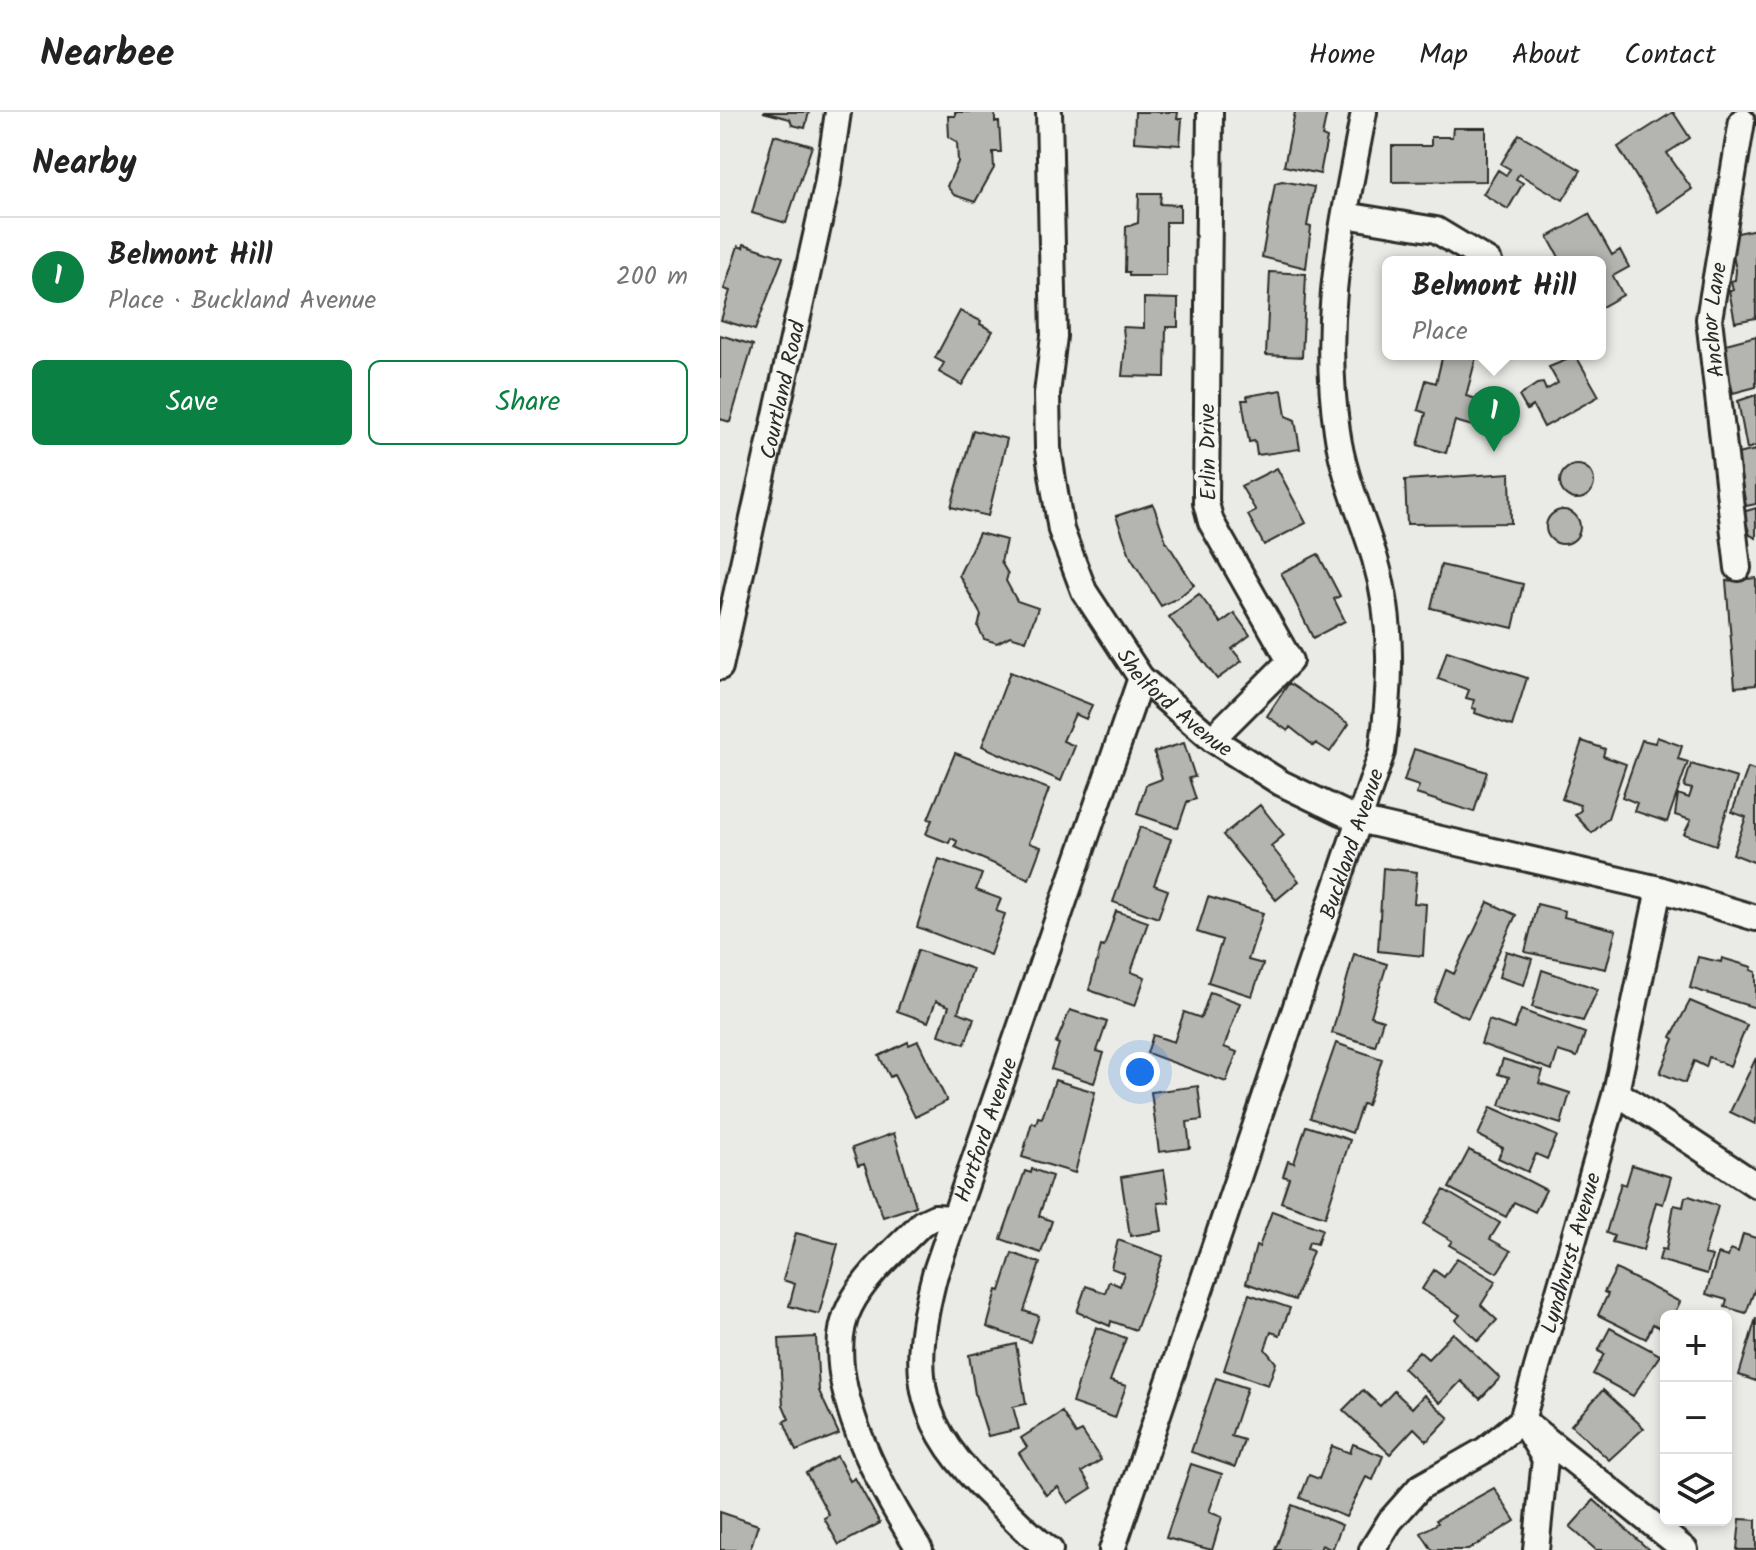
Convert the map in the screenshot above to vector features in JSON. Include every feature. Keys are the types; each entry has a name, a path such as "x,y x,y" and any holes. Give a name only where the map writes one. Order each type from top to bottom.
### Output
{"street":[{"name":"Courtland Road","path":"720,667 827,186 838,112"},
{"name":"Shelford Avenue","path":"1049,112 1054,336 1047,394 1052,476 1061,530 1084,591 1141,678 1212,739 1281,783 1358,820 1659,889 1756,918"},
{"name":"Erlin Drive","path":"1210,112 1206,503 1211,522 1290,661 1212,739"},
{"name":"Buckland Avenue","path":"1112,1550 1382,752 1390,681 1383,598 1375,560 1345,474 1332,387 1331,288 1364,112"},
{"path":"1740,116 1756,148"},
{"name":"Anchor Lane","path":"1738,568 1709,319 1740,116"},
{"path":"1345,215 1436,230 1479,256"},
{"name":"Hartford Avenue","path":"1050,1550 978,1483 954,1456 934,1425 924,1395 920,1365 923,1320 955,1218 1141,678"},
{"name":"Lyndhurst Avenue","path":"1522,1420 1616,1092 1659,889"},
{"path":"1616,1092 1756,1185"},
{"path":"920,1550 900,1519 859,1436 842,1372 840,1332 850,1306 865,1283 922,1223 935,1217 955,1218"},
{"path":"1372,1550 1390,1521 1420,1487 1485,1450 1522,1420"},
{"path":"1522,1420 1545,1459 1536,1550"},
{"path":"1522,1420 1685,1550"}],"building":[{"path":"763,112 809,112 805,128 792,125 790,119"},
{"path":"955,112 995,112 995,122 999,122 1001,152 993,152 994,168 975,202 954,195 947,186 958,162 957,142 949,137 948,116 955,116"},
{"path":"1135,112 1178,112 1177,119 1182,119 1180,145 1134,142"},
{"path":"1295,112 1327,112 1322,136 1327,138 1320,174 1284,166"},
{"path":"1673,112 1690,138 1667,153 1692,189 1658,212 1618,147"},
{"path":"1453,128 1486,128 1486,181 1392,182 1392,146 1431,146 1431,137 1452,137"},
{"path":"1519,134 1581,170 1563,200 1519,174 1516,179 1523,183 1508,209 1483,194 1498,170 1506,175 1510,169 1501,164"},
{"path":"774,135 812,146 786,223 752,213"},
{"path":"1282,181 1314,187 1307,226 1311,227 1306,268 1262,257 1275,183"},
{"path":"1139,193 1161,193 1160,204 1180,205 1180,222 1166,222 1166,276 1129,276 1129,272 1125,272 1126,227 1138,223"},
{"path":"1589,214 1612,255 1620,250 1629,267 1613,276 1623,295 1606,305 1606,256 1558,256 1548,237"},
{"path":"1756,229 1756,318 1735,322 1729,290 1733,290 1731,281 1735,280 1736,270 1729,235"},
{"path":"744,244 783,257 755,330 721,320 730,291 724,289 738,246 743,248"},
{"path":"1270,272 1306,274 1302,357 1266,355"},
{"path":"1144,298 1178,299 1178,327 1166,327 1165,377 1122,376 1125,347 1123,327 1144,328"},
{"path":"960,311 993,331 962,385 939,372 944,363 935,358"},
{"path":"720,335 753,345 730,422 720,419"},
{"path":"1756,336 1756,387 1733,393 1722,345"},
{"path":"1442,360 1475,360 1466,396 1492,403 1509,398 1516,421 1486,430 1455,421 1446,453 1418,445 1426,413 1418,410 1426,380 1436,383"},
{"path":"1566,360 1578,360 1599,396 1544,427 1533,406 1527,410 1519,396 1537,384 1543,383 1546,390 1558,383 1549,367"},
{"path":"1282,390 1286,416 1295,420 1300,449 1257,455 1255,441 1249,442 1242,400 1248,400 1247,396"},
{"path":"1756,395 1756,446 1747,449 1738,401"},
{"path":"973,430 1007,439 988,516 951,507"},
{"path":"1756,450 1756,504 1746,506 1737,454"},
{"path":"1577,465 1589,470 1594,482 1589,494 1577,499 1565,494 1560,482 1565,470"},
{"path":"1277,468 1306,523 1264,545 1248,515 1256,511 1241,486"},
{"path":"1510,473 1511,523 1407,524 1405,480"},
{"path":"1153,504 1166,541 1194,585 1161,606 1131,558 1116,516"},
{"path":"1756,508 1756,538 1750,535 1743,512"},
{"path":"1563,510 1575,515 1580,527 1575,539 1563,544 1551,539 1546,527 1551,515"},
{"path":"979,533 1006,540 1001,562 1008,574 1006,581 1017,601 1038,608 1026,641 1010,636 997,643 984,639 978,627 981,615 959,575"},
{"path":"1318,554 1340,596 1334,599 1345,621 1313,638 1281,573"},
{"path":"1441,565 1523,584 1513,628 1431,608"},
{"path":"1756,578 1756,685 1735,687 1726,581"},
{"path":"1199,594 1221,623 1234,613 1250,635 1232,649 1242,661 1217,679 1169,617"},
{"path":"1447,651 1527,678 1512,726 1475,713 1476,709 1472,708 1474,700 1466,698 1469,690 1438,679"},
{"path":"1010,672 1092,705 1086,719 1075,714 1063,741 1075,746 1061,781 982,746"},
{"path":"1289,683 1349,724 1330,752 1316,743 1314,746 1290,727 1288,731 1267,716"},
{"path":"1657,737 1682,746 1678,759 1688,762 1667,822 1634,811 1637,803 1622,797 1642,740 1655,743"},
{"path":"1582,741 1605,749 1603,756 1626,764 1608,818 1592,833 1575,815 1581,810 1580,805 1562,799"},
{"path":"1184,743 1195,777 1189,778 1196,799 1187,802 1178,828 1137,814 1146,785 1162,779 1154,752"},
{"path":"1414,749 1487,772 1474,812 1416,794 1419,786 1404,781"},
{"path":"955,753 1049,789 1029,843 1041,847 1029,879 955,847 957,841 951,838 949,843 926,834 932,820 928,819"},
{"path":"1691,764 1737,778 1716,845 1684,834 1691,820 1675,815 1678,794 1689,798 1692,789 1684,787"},
{"path":"1748,768 1756,771 1756,863 1733,854 1746,817 1732,812"},
{"path":"1260,805 1284,835 1271,846 1299,881 1276,900 1223,835"},
{"path":"1140,827 1171,839 1154,885 1168,890 1158,918 1113,902"},
{"path":"939,859 982,874 976,890 1001,899 996,911 1005,914 990,955 917,927"},
{"path":"1383,868 1417,872 1414,903 1426,904 1423,956 1378,951"},
{"path":"1208,897 1263,913 1248,960 1263,964 1252,996 1208,982 1222,940 1197,932"},
{"path":"1488,902 1516,915 1468,1018 1434,1002 1446,970 1454,974"},
{"path":"1537,904 1565,911 1564,917 1616,930 1606,969 1525,952"},
{"path":"1116,911 1148,922 1131,972 1145,977 1135,1006 1089,990 1101,946 1104,947"},
{"path":"918,950 973,969 958,1012 974,1018 965,1044 939,1035 949,1006 936,1001 928,1022 897,1011"},
{"path":"1506,951 1532,959 1524,985 1499,977"},
{"path":"1354,954 1387,964 1371,1016 1383,1020 1375,1046 1332,1033"},
{"path":"1698,957 1721,962 1722,958 1752,967 1751,970 1756,972 1756,1008 1690,988"},
{"path":"1542,970 1598,989 1583,1021 1532,1007"},
{"path":"1210,992 1240,1003 1224,1047 1237,1052 1226,1082 1147,1053 1153,1035 1174,1042 1184,1012 1201,1018"},
{"path":"1690,1001 1747,1025 1730,1066 1709,1057 1706,1067 1694,1061 1685,1083 1660,1073 1674,1039 1671,1037"},
{"path":"1070,1010 1107,1022 1097,1051 1104,1053 1094,1083 1051,1069 1059,1044 1056,1043"},
{"path":"1521,1010 1585,1033 1577,1057 1558,1051 1552,1070 1481,1044 1489,1020 1514,1029"},
{"path":"918,1041 947,1101 915,1117 894,1075 890,1077 879,1056 908,1042 909,1045"},
{"path":"1336,1043 1382,1059 1367,1105 1362,1104 1352,1133 1310,1118"},
{"path":"1756,1058 1756,1122 1755,1124 1730,1112"},
{"path":"1503,1059 1543,1071 1539,1083 1570,1093 1561,1124 1500,1105 1509,1077 1498,1074"},
{"path":"1055,1080 1095,1092 1075,1173 1022,1157 1032,1122 1036,1124 1038,1117 1042,1118"},
{"path":"1198,1086 1202,1120 1187,1122 1190,1148 1159,1152 1151,1092"},
{"path":"1491,1107 1557,1136 1547,1159 1536,1154 1528,1172 1498,1158 1503,1148 1478,1135"},
{"path":"1306,1126 1350,1140 1325,1217 1281,1202 1289,1178 1283,1176 1288,1161 1294,1163"},
{"path":"894,1133 916,1206 883,1217 864,1164 858,1166 852,1148"},
{"path":"1469,1150 1546,1190 1535,1212 1514,1202 1506,1217 1449,1188"},
{"path":"1632,1165 1671,1177 1663,1204 1656,1202 1643,1250 1612,1242 1614,1236 1606,1233 1621,1183 1626,1185"},
{"path":"1032,1169 1052,1176 1039,1216 1052,1221 1041,1253 1001,1239 1025,1171 1031,1173"},
{"path":"1164,1170 1169,1202 1158,1203 1162,1231 1130,1236 1121,1177"},
{"path":"1444,1190 1500,1223 1490,1239 1511,1251 1497,1273 1449,1245 1452,1241 1424,1224"},
{"path":"1685,1197 1718,1206 1704,1254 1712,1256 1707,1274 1659,1260 1662,1249 1666,1250 1674,1205 1683,1207"},
{"path":"1272,1211 1322,1229 1317,1244 1309,1242 1307,1249 1313,1251 1295,1300 1246,1283 1256,1246 1259,1247"},
{"path":"796,1233 838,1244 819,1314 789,1306 795,1284 783,1280"},
{"path":"1743,1234 1756,1238 1756,1286 1746,1313 1725,1307 1727,1300 1706,1294 1718,1254 1728,1257 1731,1249 1738,1252"},
{"path":"1118,1240 1163,1256 1136,1330 1111,1321 1110,1326 1077,1312 1086,1286 1105,1293 1109,1281 1120,1286 1124,1273 1111,1268"},
{"path":"1012,1253 1040,1263 1024,1311 1039,1316 1030,1342 987,1327"},
{"path":"1457,1258 1496,1281 1481,1305 1497,1320 1478,1341 1456,1320 1460,1315 1422,1289 1434,1270 1444,1277"},
{"path":"1616,1269 1680,1302 1676,1310 1660,1310 1660,1328 1653,1324 1646,1339 1598,1315 1608,1294 1604,1292"},
{"path":"1249,1294 1290,1308 1280,1335 1271,1332 1265,1349 1276,1363 1268,1385 1224,1370"},
{"path":"1756,1318 1756,1381 1739,1375"},
{"path":"1096,1327 1126,1338 1110,1381 1126,1386 1115,1418 1072,1403"},
{"path":"1610,1328 1660,1355 1633,1396 1593,1374 1604,1354 1598,1351"},
{"path":"1453,1333 1500,1378 1480,1399 1461,1381 1440,1403 1403,1368 1419,1351 1428,1359"},
{"path":"816,1337 819,1391 839,1434 796,1451 784,1421 789,1419 783,1405 779,1339"},
{"path":"1016,1344 1026,1404 1013,1407 1019,1429 988,1436 975,1394 969,1355"},
{"path":"1216,1378 1247,1388 1231,1436 1244,1440 1235,1467 1191,1452"},
{"path":"1363,1390 1380,1406 1394,1391 1412,1408 1424,1395 1449,1418 1427,1441 1414,1428 1390,1454 1343,1410"},
{"path":"1603,1390 1644,1428 1609,1460 1571,1425"},
{"path":"1062,1412 1076,1434 1082,1431 1101,1460 1082,1472 1092,1488 1068,1503 1058,1487 1046,1495 1019,1453 1027,1447 1021,1438"},
{"path":"1353,1444 1383,1456 1373,1480 1366,1477 1346,1517 1300,1498 1309,1475 1319,1479 1332,1446 1350,1453"},
{"path":"837,1456 850,1481 855,1478 880,1523 839,1545 824,1518 829,1515 806,1473"},
{"path":"1191,1464 1222,1474 1209,1512 1222,1517 1212,1550 1166,1538"},
{"path":"1494,1488 1515,1521 1468,1550 1432,1550 1421,1533 1438,1523 1436,1520"},
{"path":"1594,1500 1649,1550 1596,1550 1570,1527"},
{"path":"1292,1505 1342,1525 1332,1550 1322,1545 1320,1550 1275,1550"},
{"path":"720,1512 758,1525 750,1550 720,1550"},
{"path":"1740,1519 1756,1520 1756,1550 1737,1550"}],"place":[{"name":"Belmont Hill","path":"1494,452"}]}
